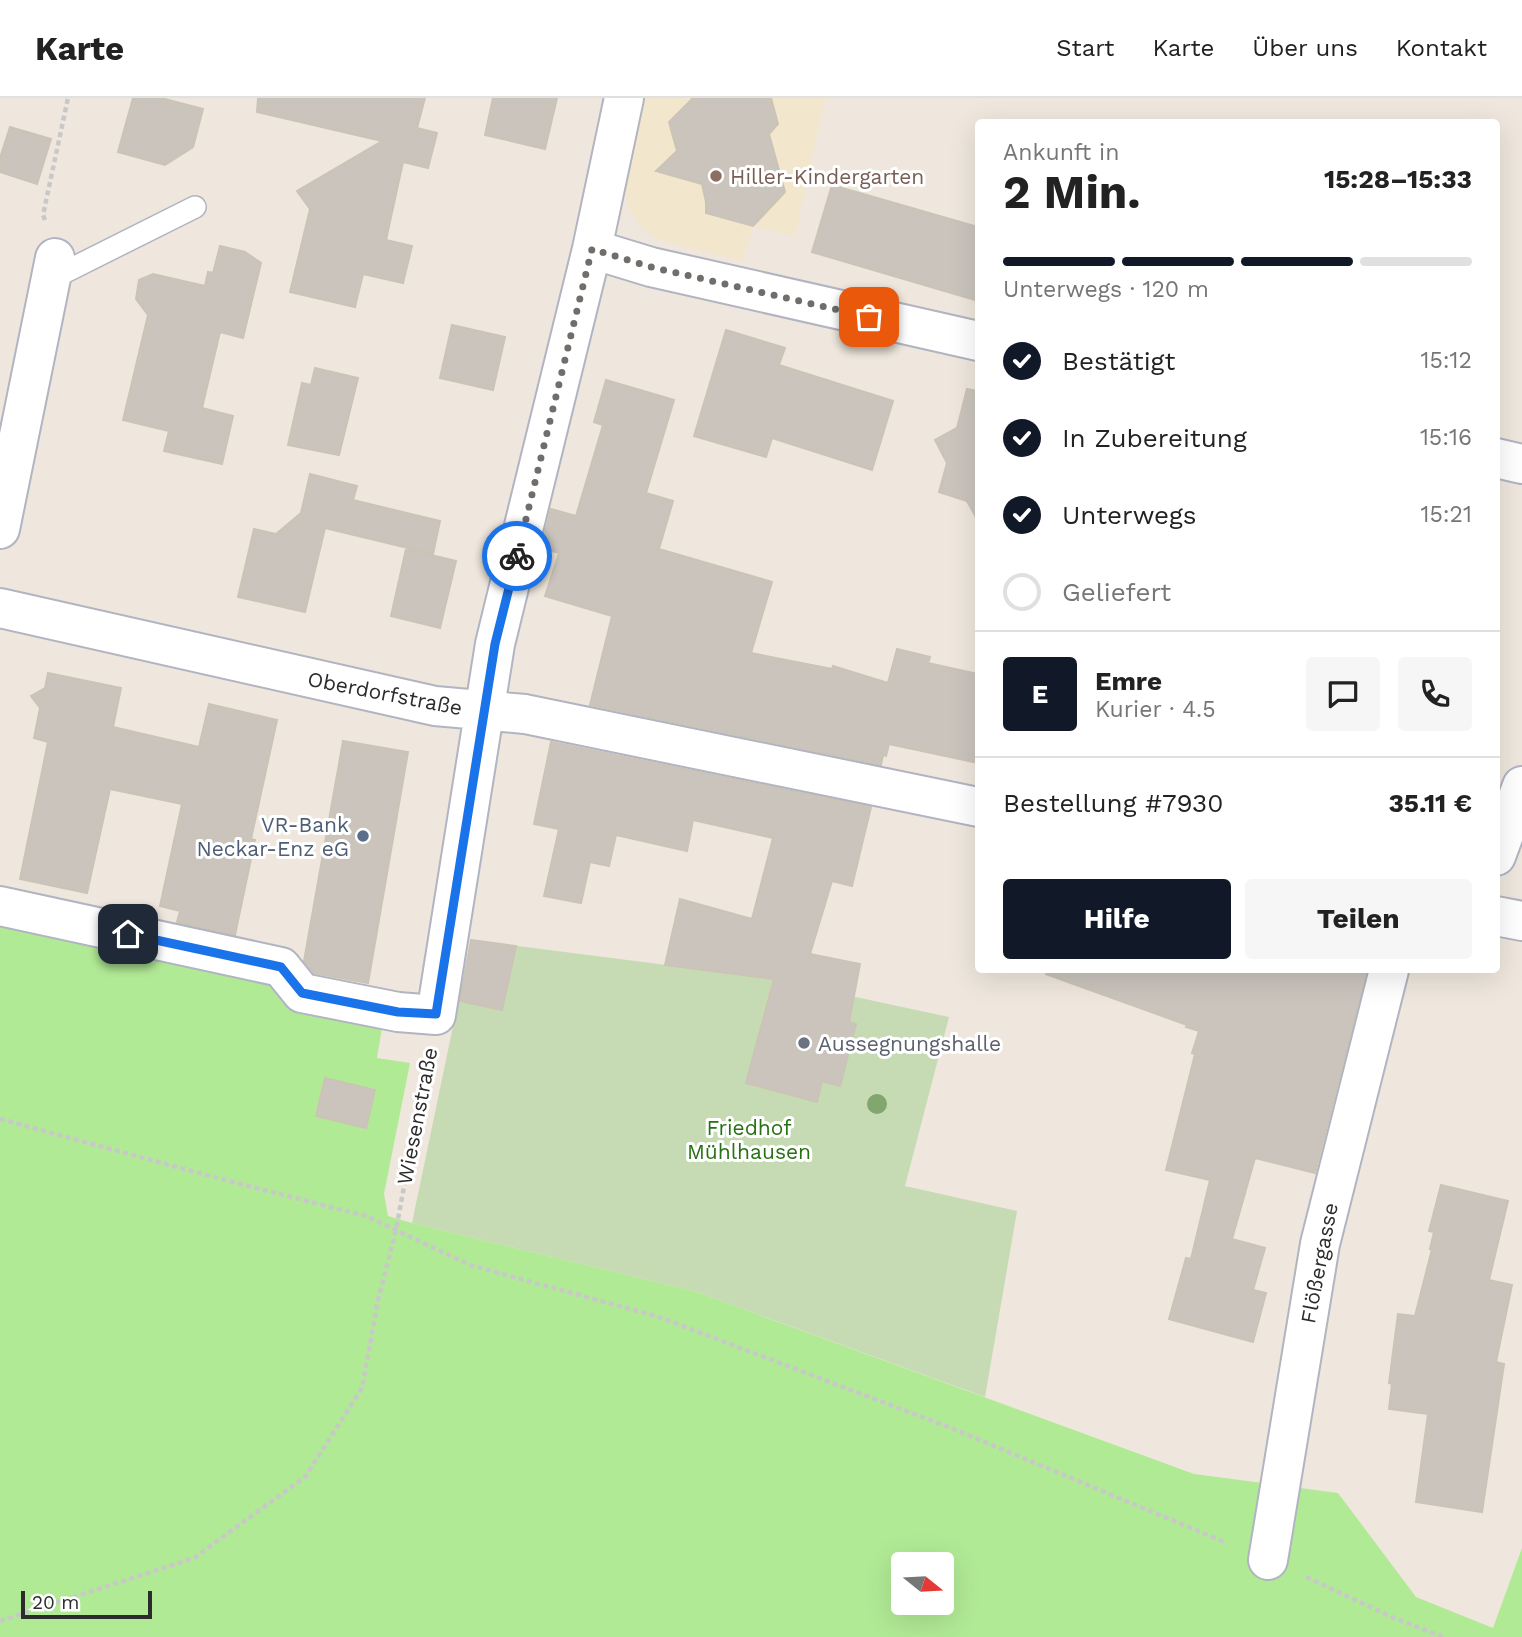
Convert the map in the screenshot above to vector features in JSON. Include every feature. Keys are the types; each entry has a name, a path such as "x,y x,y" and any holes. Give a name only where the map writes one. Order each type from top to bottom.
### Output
{"street":[{"path":"0,906 281,967 302,993 398,1012 436,1014 495,644 592,249 624,98"},
{"path":"592,249 651,267 975,340"},
{"path":"0,528 53,269"},
{"path":"1500,459 1522,464"},
{"name":"Oberdorfstraße","path":"0,608 435,706 525,714 975,806"},
{"path":"1500,845 1522,786"},
{"path":"1500,917 1522,921"},
{"name":"Flößergasse","path":"1268,1560 1320,1244 1389,973"}],"lane":[{"path":"53,269 195,207"}],"path":[{"path":"53,269 43,215 68,98"},
{"name":"Wiesenstraße","path":"0,1622 194,1558 305,1477 362,1388 378,1300 396,1230 436,1014"},
{"path":"0,1119 366,1216 470,1265 671,1322 951,1428 1268,1560 1392,1618 1443,1637"}],"shaded area":[{"name":"Hiller-Kindergarten","path":"640,98 825,98 795,237 753,226 743,261 673,244 654,237 639,224 628,206 624,186"}],"green space":[{"path":"0,917 260,974 383,1022 377,1058 410,1063 384,1194 388,1216 694,1291 1194,1474 1338,1493 1416,1597 1493,1628 1522,1548 1522,1637 0,1637"},
{"name":"Friedhof Mühlhausen","path":"471,940 767,978 949,1017 905,1186 1017,1211 985,1397 694,1291 412,1223"}],"building":[{"path":"133,98 161,98 203,109 193,147 165,165 118,152"},
{"path":"258,98 425,98 417,128 437,133 428,168 403,162 386,240 412,246 403,283 363,274 355,307 290,292 310,209 297,191 382,141 257,112"},
{"path":"493,98 557,98 545,149 485,135"},
{"path":"693,98 771,98 778,124 769,134 785,192 753,226 706,213 702,184 656,171 677,151 669,122"},
{"path":"10,127 51,139 37,184 0,172 0,158"},
{"path":"832,185 975,226 975,300 812,252"},
{"path":"220,246 245,252 261,263 243,338 220,332 202,408 233,416 222,464 164,451 169,431 123,420 148,315 136,299 139,280 153,274 205,286 208,272 213,273"},
{"path":"452,325 505,337 493,390 440,378"},
{"path":"726,330 785,348 779,365 893,401 872,470 772,438 766,457 694,436"},
{"path":"315,368 358,378 339,455 288,445 302,383 311,385"},
{"path":"606,380 674,400 646,493 673,501 659,549 772,582 751,653 832,669 833,666 888,683 897,649 930,657 928,663 975,673 975,762 889,744 881,765 590,705 612,616 545,596 559,553 541,548 551,509 576,516 603,425 594,422"},
{"path":"967,389 975,390 975,516 967,501 939,492 947,463 935,440 957,428"},
{"path":"310,474 357,486 353,500 440,521 433,554 325,528 305,612 238,597 254,529 276,534 301,513"},
{"path":"406,549 456,561 440,628 391,616"},
{"path":"48,673 121,688 113,727 199,747 209,704 277,720 251,839 255,840 235,935 177,922 180,911 160,906 182,804 110,789 87,893 20,879 48,742 34,738 40,708 31,696 45,688"},
{"path":"343,741 408,752 368,983 314,973 304,961"},
{"path":"551,742 871,807 852,886 832,881 810,954 860,964 849,1022 856,1024 840,1086 822,1081 817,1102 746,1083 774,979 665,965 680,899 752,919 773,838 693,820 687,851 616,835 609,866 590,862 581,903 544,896 559,829 534,824"},
{"path":"471,940 516,946 502,1010 460,1001"},
{"path":"1366,973 1315,1173 1255,1158 1232,1239 1265,1248 1253,1290 1266,1293 1253,1342 1169,1319 1186,1258 1191,1259 1210,1180 1166,1170 1199,1031 1046,974"},
{"path":"325,1078 375,1090 366,1128 316,1116"},
{"path":"1441,1185 1508,1201 1489,1280 1512,1285 1496,1362 1504,1364 1482,1512 1416,1502 1428,1414 1389,1409 1392,1384 1389,1383 1398,1314 1415,1316 1432,1249 1434,1232 1429,1231"}],"way so far":[{"path":"517,556 592,249 651,267 869,317"}],"place":[{"name":"Hiller-Kindergarten","path":"716,176"},
{"name":"VR-Bank Neckar-Enz eG","path":"363,836"},
{"name":"Aussegnungshalle","path":"804,1043"}],"route":[{"path":"128,934 281,967 302,993 398,1012 436,1014 495,644 517,556"}]}
